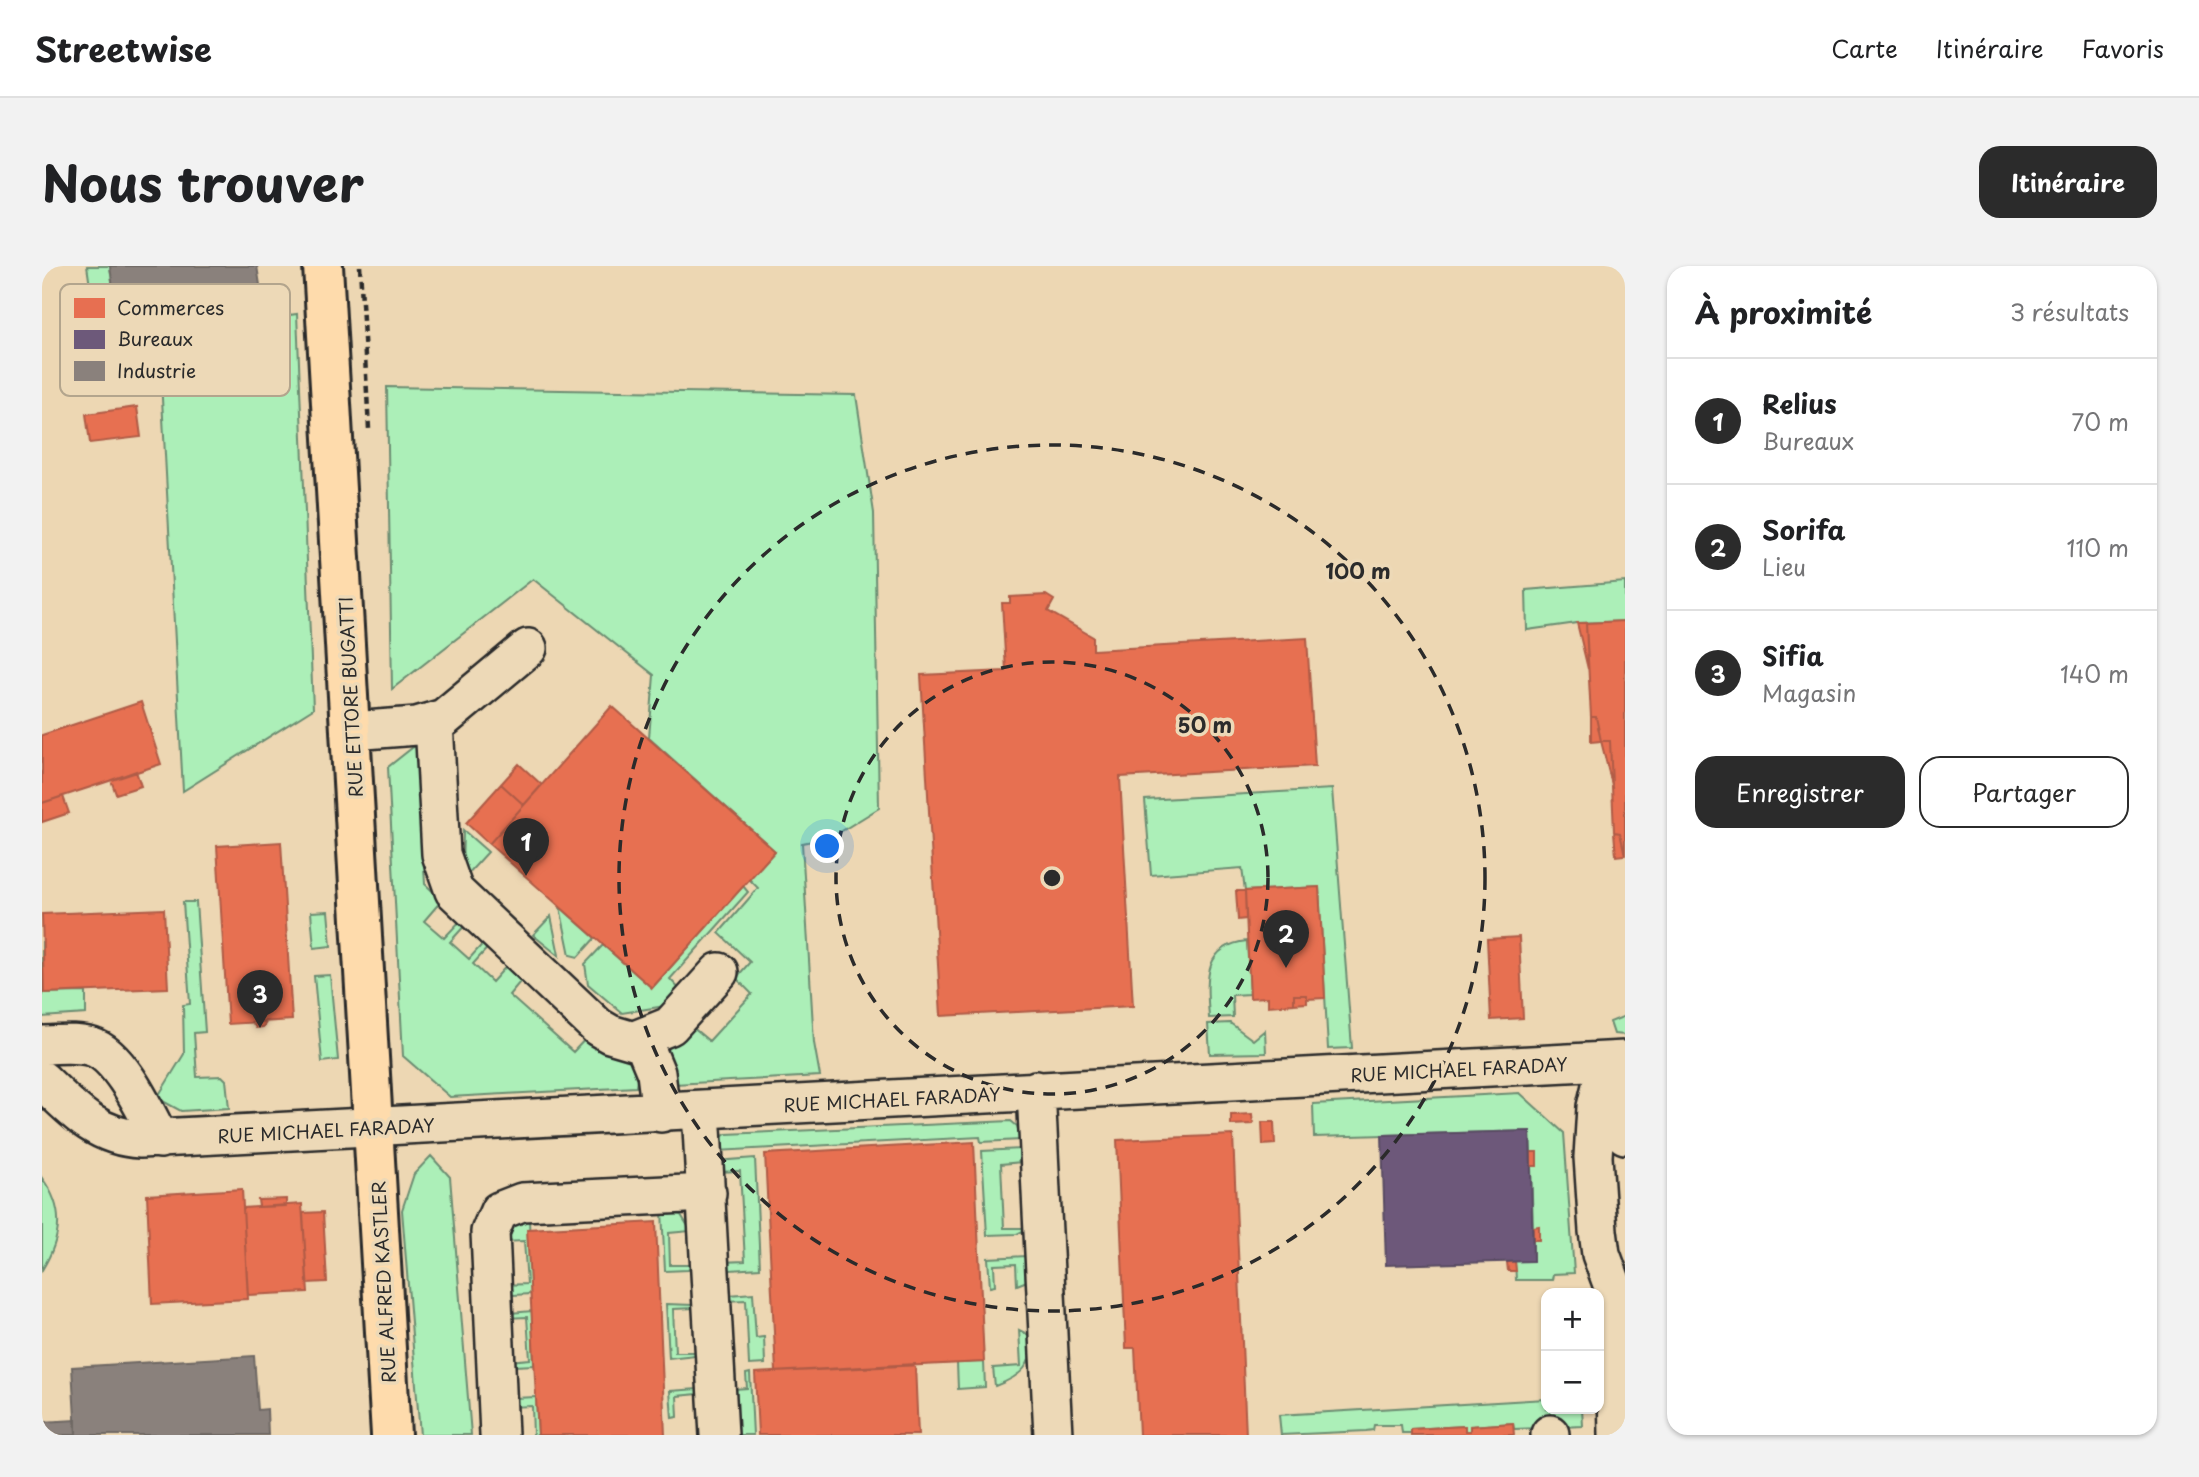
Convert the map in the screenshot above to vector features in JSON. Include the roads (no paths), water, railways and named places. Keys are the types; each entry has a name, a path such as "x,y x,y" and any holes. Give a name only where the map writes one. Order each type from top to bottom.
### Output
{"main road":[{"name":"RUE ETTORE BUGATTI","path":"323,266 375,1128"},
{"name":"RUE ALFRED KASTLER","path":"375,1128 391,1435"}],"street":[{"path":"352,731 434,722 453,713 528,648"},
{"path":"434,722 441,854 454,891 598,1027 610,1034 644,1044 651,1059 661,1112"},
{"path":"635,1040 670,1026 719,972"},
{"path":"42,1045 78,1044 103,1052 119,1069 160,1139"},
{"path":"1616,1061 1625,1135"},
{"path":"1616,1061 1595,1116 1593,1169 1601,1254 1622,1283 1618,1435"},
{"name":"RUE MICHAEL FARADAY","path":"42,1080 96,1128 124,1138 160,1139 1616,1061"},
{"path":"1036,1090 1053,1435"},
{"path":"701,1110 719,1435"},
{"path":"499,1435 490,1232 499,1211 522,1202 707,1193"}],"place":[{"name":"Relius","path":"526,876"},
{"name":"Sorifa","path":"1286,968"},
{"name":"Sifia","path":"260,1028"}]}
